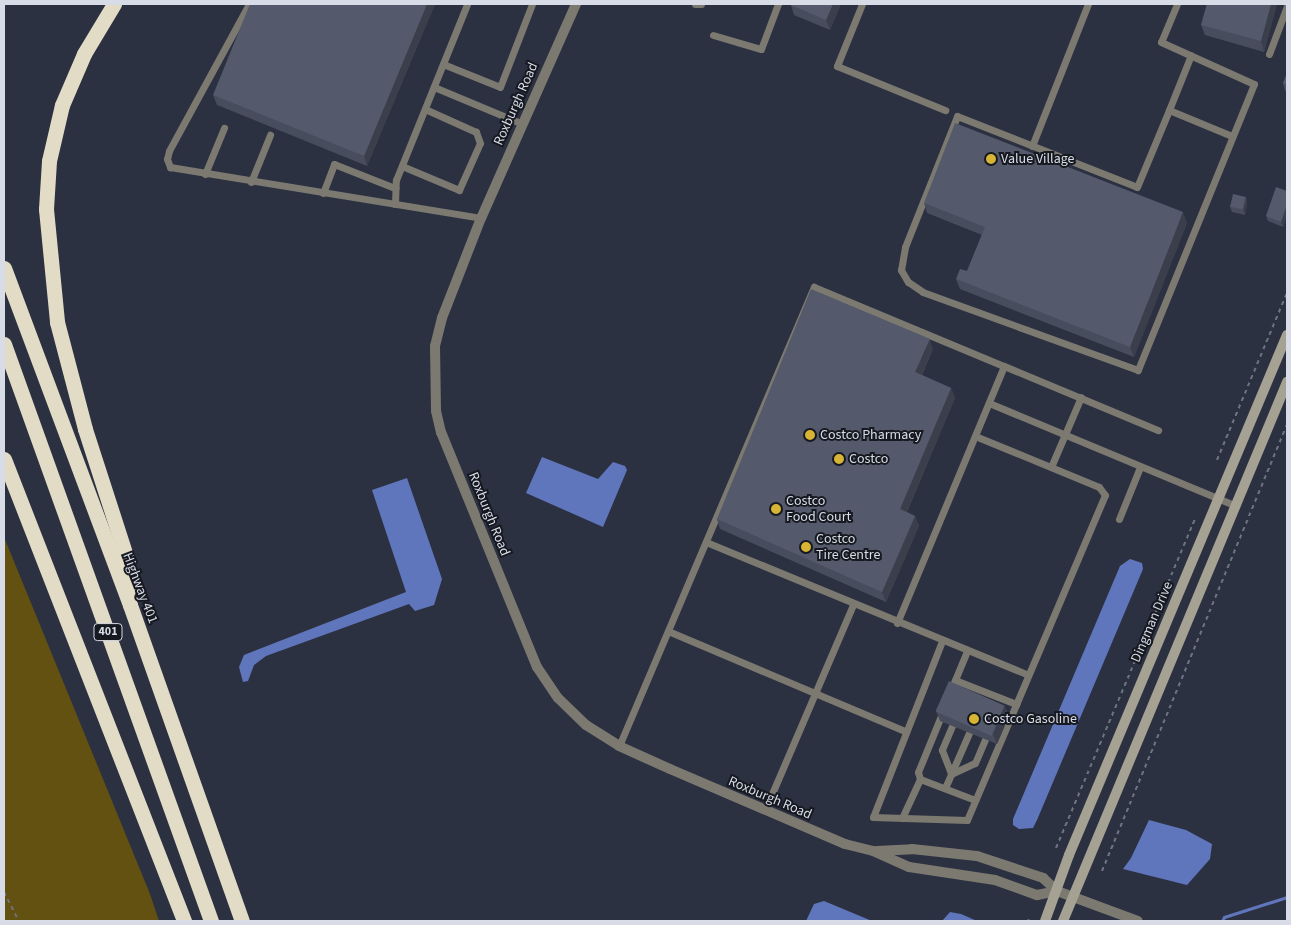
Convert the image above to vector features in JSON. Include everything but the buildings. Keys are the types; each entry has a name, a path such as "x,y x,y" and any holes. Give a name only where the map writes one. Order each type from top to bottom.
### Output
{"highway":[{"path":"114,4 84,54 62,105 49,161 46,209 58,322 85,429 126,556 130,605"},
{"name":"Highway 401","path":"4,268 130,605 242,921"},
{"name":"401","path":"4,344 211,921"},
{"path":"4,459 184,921"}],"main road":[{"name":"Dingman Drive","path":"1045,921 1069,855 1220,499 1287,335"},
{"path":"1064,921 1287,382"}],"street":[{"name":"Roxburgh Road","path":"576,4 481,218 442,318 435,346 436,410 441,432 537,667 558,698 586,725 619,746 765,810 845,844 873,851 909,866 995,880 1037,895 1057,891"},
{"name":"Roxburgh Road","path":"873,851 912,849 977,856 1044,878 1057,891"},
{"path":"1057,891 1138,921"}],"lane":[{"path":"248,4 167,159 170,167 176,170 481,218"},
{"path":"395,204 395,188 402,166 467,4"},
{"path":"443,64 500,87 532,4"},
{"path":"695,4 701,4"},
{"path":"714,35 761,48 778,4"},
{"path":"862,4 837,66 945,110"},
{"path":"1032,146 1088,4"},
{"path":"1177,4 1161,42 1191,55 1254,84 1138,370 923,292 908,282 901,270 905,247 957,116 1136,187 1191,55"},
{"path":"1269,54 1287,6"},
{"path":"434,87 523,124"},
{"path":"402,166 459,190 480,143 476,132 425,109"},
{"path":"1169,110 1232,136"},
{"path":"205,174 224,128"},
{"path":"251,182 270,135"},
{"path":"323,193 334,164 395,188"},
{"path":"619,746 814,287 1158,430"},
{"path":"897,623 1004,366"},
{"path":"1051,467 1081,397"},
{"path":"989,403 1236,506"},
{"path":"942,641 905,731 873,817 967,820 1105,495 1099,487 975,436"},
{"path":"1119,519 1140,467"},
{"path":"706,542 852,605 1028,675"},
{"path":"765,810 852,605"},
{"path":"668,631 905,731"},
{"path":"902,818 920,779 918,772 967,651"},
{"path":"955,680 1001,702 1016,704"},
{"path":"964,697 969,686"},
{"path":"951,774 942,750 952,726"},
{"path":"945,788 968,733"},
{"path":"951,774 975,763 985,739"},
{"path":"920,779 976,800"}],"path":[{"path":"1218,460 1287,293"},
{"path":"1102,871 1287,425"},
{"path":"1056,848 1195,519"},
{"path":"4,892 19,921"}],"shaded area":[{"path":"4,537 150,894 159,921 4,921"}],"water":[{"path":"542,457 598,479 613,462 625,466 627,470 603,527 526,493"},
{"path":"407,478 442,579 434,605 415,611 409,604 266,656 254,665 248,681 243,682 239,667 244,655 406,592 372,490"},
{"path":"1130,559 1142,563 1143,569 1037,820 1033,828 1019,829 1013,825 1013,819 1120,566"},
{"path":"1149,820 1186,830 1212,844 1210,859 1187,885 1123,869 1131,858"},
{"path":"824,901 872,921 806,921 814,904"},
{"path":"950,912 961,914 977,921 942,921"}],"waterway":[{"path":"1222,921 1224,917 1287,897"}],"place":[{"name":"Value Village","path":"991,159"},
{"name":"Costco Pharmacy","path":"810,435"},
{"name":"Costco","path":"839,459"},
{"name":"Costco Food Court","path":"776,509"},
{"name":"Costco Tire Centre","path":"806,547"},
{"name":"Costco Gasoline","path":"974,719"}]}
